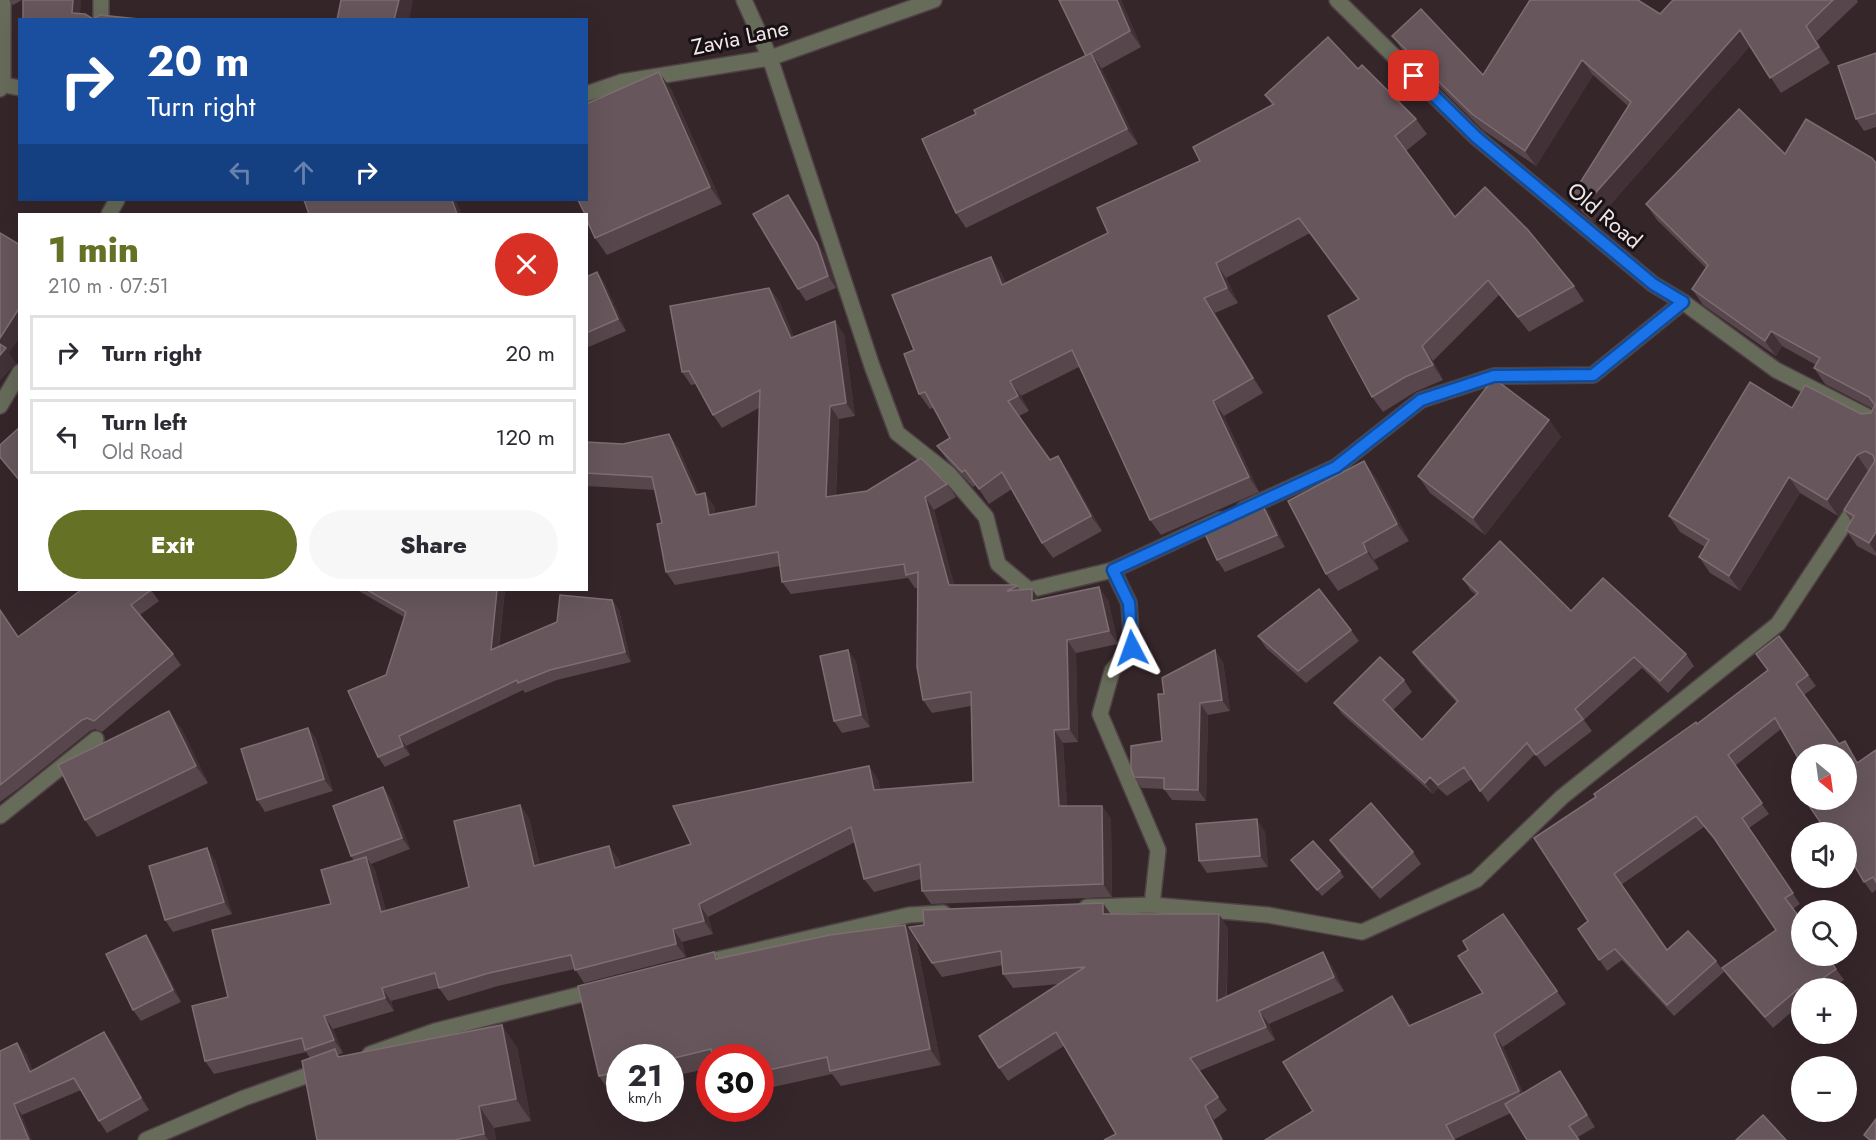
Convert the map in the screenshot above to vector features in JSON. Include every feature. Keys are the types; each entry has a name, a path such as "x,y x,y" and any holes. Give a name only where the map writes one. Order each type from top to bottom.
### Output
{"street":[{"path":"3,0 1,86 18,88"},
{"path":"101,0 101,18"},
{"path":"744,0 770,58 872,366 897,433 949,474 987,517 998,564 1029,590 1113,570 1336,467 1421,400 1494,376 1593,375 1683,302"},
{"name":"Zavia Lane","path":"588,93 621,82 770,58 934,0"},
{"name":"Old Road","path":"1338,0 1476,137 1653,284 1683,302 1776,370 1876,421"},
{"path":"0,406 18,375"},
{"path":"1068,907 1152,905 1268,915 1362,932 1476,880 1562,797 1778,624 1876,476"},
{"path":"1113,570 1129,603 1132,648 1112,671 1100,714 1158,850 1152,905"},
{"path":"0,816 96,739"},
{"path":"698,964 909,915 954,913"},
{"path":"147,1140 244,1098 435,1031 618,985"}],"building":[{"path":"23,0 73,0 72,13 85,14 91,18 23,18"},
{"path":"341,0 399,0 394,18 337,18"},
{"path":"1059,0 1117,0 1130,31 1086,56"},
{"path":"1530,0 1638,0 1660,14 1673,0 1833,0 1806,26 1819,47 1770,78 1740,30 1583,207 1571,197 1631,102 1582,60 1525,151 1472,114 1392,36 1421,9 1483,75"},
{"path":"100,15 129,18 95,18"},
{"path":"1328,37 1358,69 1362,65 1416,119 1395,136 1455,217 1485,187 1528,230 1574,286 1518,317 1488,280 1422,346 1433,365 1405,377 1372,397 1328,316 1359,299 1299,218 1216,263 1227,288 1204,298 1253,378 1213,401 1249,477 1150,520 1072,350 1010,381 1018,396 1008,401 1050,460 1058,456 1091,516 1042,543 1002,472 979,489 965,470 962,472 937,446 950,438 925,392 919,394 904,354 914,350 892,295 991,257 1002,285 1108,233 1097,208 1200,161 1193,147 1274,104 1265,95"},
{"path":"1091,53 1127,129 956,213 922,139 976,114 974,110"},
{"path":"1876,53 1876,113 1856,119 1838,66"},
{"path":"659,72 710,187 595,238 588,222 588,213 584,213 578,201 588,201 588,103"},
{"path":"1739,109 1785,154 1806,119 1872,158 1876,163 1876,532 1869,543 1846,530 1854,516 1844,510 1875,461 1873,455 1865,451 1857,455 1827,500 1789,477 1729,576 1699,557 1709,540 1669,516 1750,382 1792,408 1805,385 1861,414 1871,413 1875,405 1869,397 1814,368 1820,358 1771,331 1765,341 1692,289 1708,265 1646,204"},
{"path":"788,195 817,243 828,276 798,289 753,214"},
{"path":"304,201 452,201 457,213 309,213"},
{"path":"0,233 18,244 18,310 0,338"},
{"path":"597,272 618,319 588,332 588,276"},
{"path":"769,288 791,338 835,321 846,403 830,406 826,497 867,491 921,458 947,484 925,497 949,585 1015,585 1017,586 1007,591 1032,589 1032,601 1099,587 1109,631 1067,640 1069,729 1054,730 1059,806 1102,806 1103,884 922,891 920,864 864,879 851,827 699,904 704,921 673,929 676,944 575,970 571,955 489,973 439,988 435,973 382,988 385,998 324,1016 334,1040 305,1050 302,1038 205,1061 192,1006 228,997 212,930 331,904 321,870 366,857 381,912 469,887 454,821 520,805 534,866 609,846 615,868 691,844 673,806 869,766 874,790 973,782 971,692 923,700 917,667 918,572 906,575 904,564 782,582 778,552 666,572 657,524 662,523 652,477 588,473 588,442 623,444 669,434 696,495 705,493 709,515 756,506 760,390 713,415 689,371 682,372 670,306"},
{"path":"0,344 6,348 0,355"},
{"path":"1490,383 1500,383 1549,420 1473,518 1418,476"},
{"path":"18,429 18,479 0,457 0,445"},
{"path":"1364,461 1397,524 1363,543 1367,552 1326,574 1288,501"},
{"path":"1259,498 1277,535 1217,560 1201,525"},
{"path":"1500,541 1571,611 1603,578 1686,654 1660,681 1634,657 1575,709 1583,719 1536,755 1527,743 1480,791 1464,767 1438,785 1430,777 1425,783 1334,703 1380,657 1404,680 1383,700 1422,740 1458,701 1413,652 1478,593 1463,579"},
{"path":"1319,589 1351,630 1298,671 1258,636"},
{"path":"80,591 150,591 131,605 173,654 94,721 87,718 82,720 0,785 0,610 18,637"},
{"path":"369,591 497,591 491,650 557,622 560,595 612,600 625,652 550,670 518,683 517,680 399,736 403,746 378,757 348,691 386,675 406,612"},
{"path":"1779,636 1808,675 1796,684 1839,744 1791,744 1791,746 1775,718 1728,755 1762,803 1742,818 1793,893 1785,898 1791,906 1791,966 1834,966 1836,969 1823,978 1791,978 1791,995 1765,1017 1722,968 1776,930 1714,838 1696,816 1614,874 1667,950 1688,931 1716,961 1667,1005 1615,949 1599,960 1578,929 1588,921 1534,838 1596,797 1594,794 1696,722 1697,724 1768,670 1756,654"},
{"path":"848,650 861,715 834,721 820,656"},
{"path":"1215,650 1222,700 1200,703 1198,790 1164,789 1164,778 1134,777 1131,768 1131,746 1162,741 1158,694 1164,694 1162,678"},
{"path":"169,711 196,766 85,820 58,765"},
{"path":"308,728 324,779 257,800 241,749"},
{"path":"1876,750 1876,882 1873,877 1864,882 1857,870 1857,822 1820,822 1812,810 1857,810 1857,763"},
{"path":"383,787 402,838 351,856 333,806"},
{"path":"1371,803 1413,852 1372,888 1330,840"},
{"path":"1257,819 1260,856 1199,861 1196,824"},
{"path":"1313,841 1340,871 1317,890 1291,860"},
{"path":"207,848 224,902 165,920 149,866"},
{"path":"1103,903 1103,914 1219,914 1217,1001 1323,952 1334,977 1259,1011 1266,1027 1190,1058 1218,1097 1205,1106 1222,1140 1104,1140 1116,1134 1056,1032 999,1068 979,1036 1085,967 1003,974 1001,951 932,963 909,927 924,925 923,910"},
{"path":"1503,914 1557,991 1494,1034 1519,1091 1446,1125 1454,1140 1265,1140 1313,1111 1283,1062 1392,996 1409,1026 1483,993 1458,956 1468,950 1463,941"},
{"path":"905,925 930,1049 830,1071 827,1057 774,1069 774,1044 696,1044 696,1053 684,1056 684,1044 606,1044 606,1074 599,1076 578,986 714,952 716,959 830,935"},
{"path":"146,935 173,990 133,1010 106,954"},
{"path":"502,1025 516,1099 479,1106 484,1134 454,1140 317,1140 302,1061 335,1049 338,1057"},
{"path":"104,1032 141,1098 99,1121 74,1078 14,1104 29,1140 0,1140 0,1051 17,1043 30,1072"},
{"path":"1560,1071 1587,1115 1569,1126 1579,1140 1527,1140 1505,1104"},
{"path":"1763,1115 1786,1140 1736,1140"},
{"path":"1876,1119 1876,1140 1870,1140 1864,1135"}],"route":[{"path":"1132,648 1129,603 1113,570 1336,467 1421,400 1494,376 1593,375 1683,302 1653,284 1476,137 1414,76"}]}
